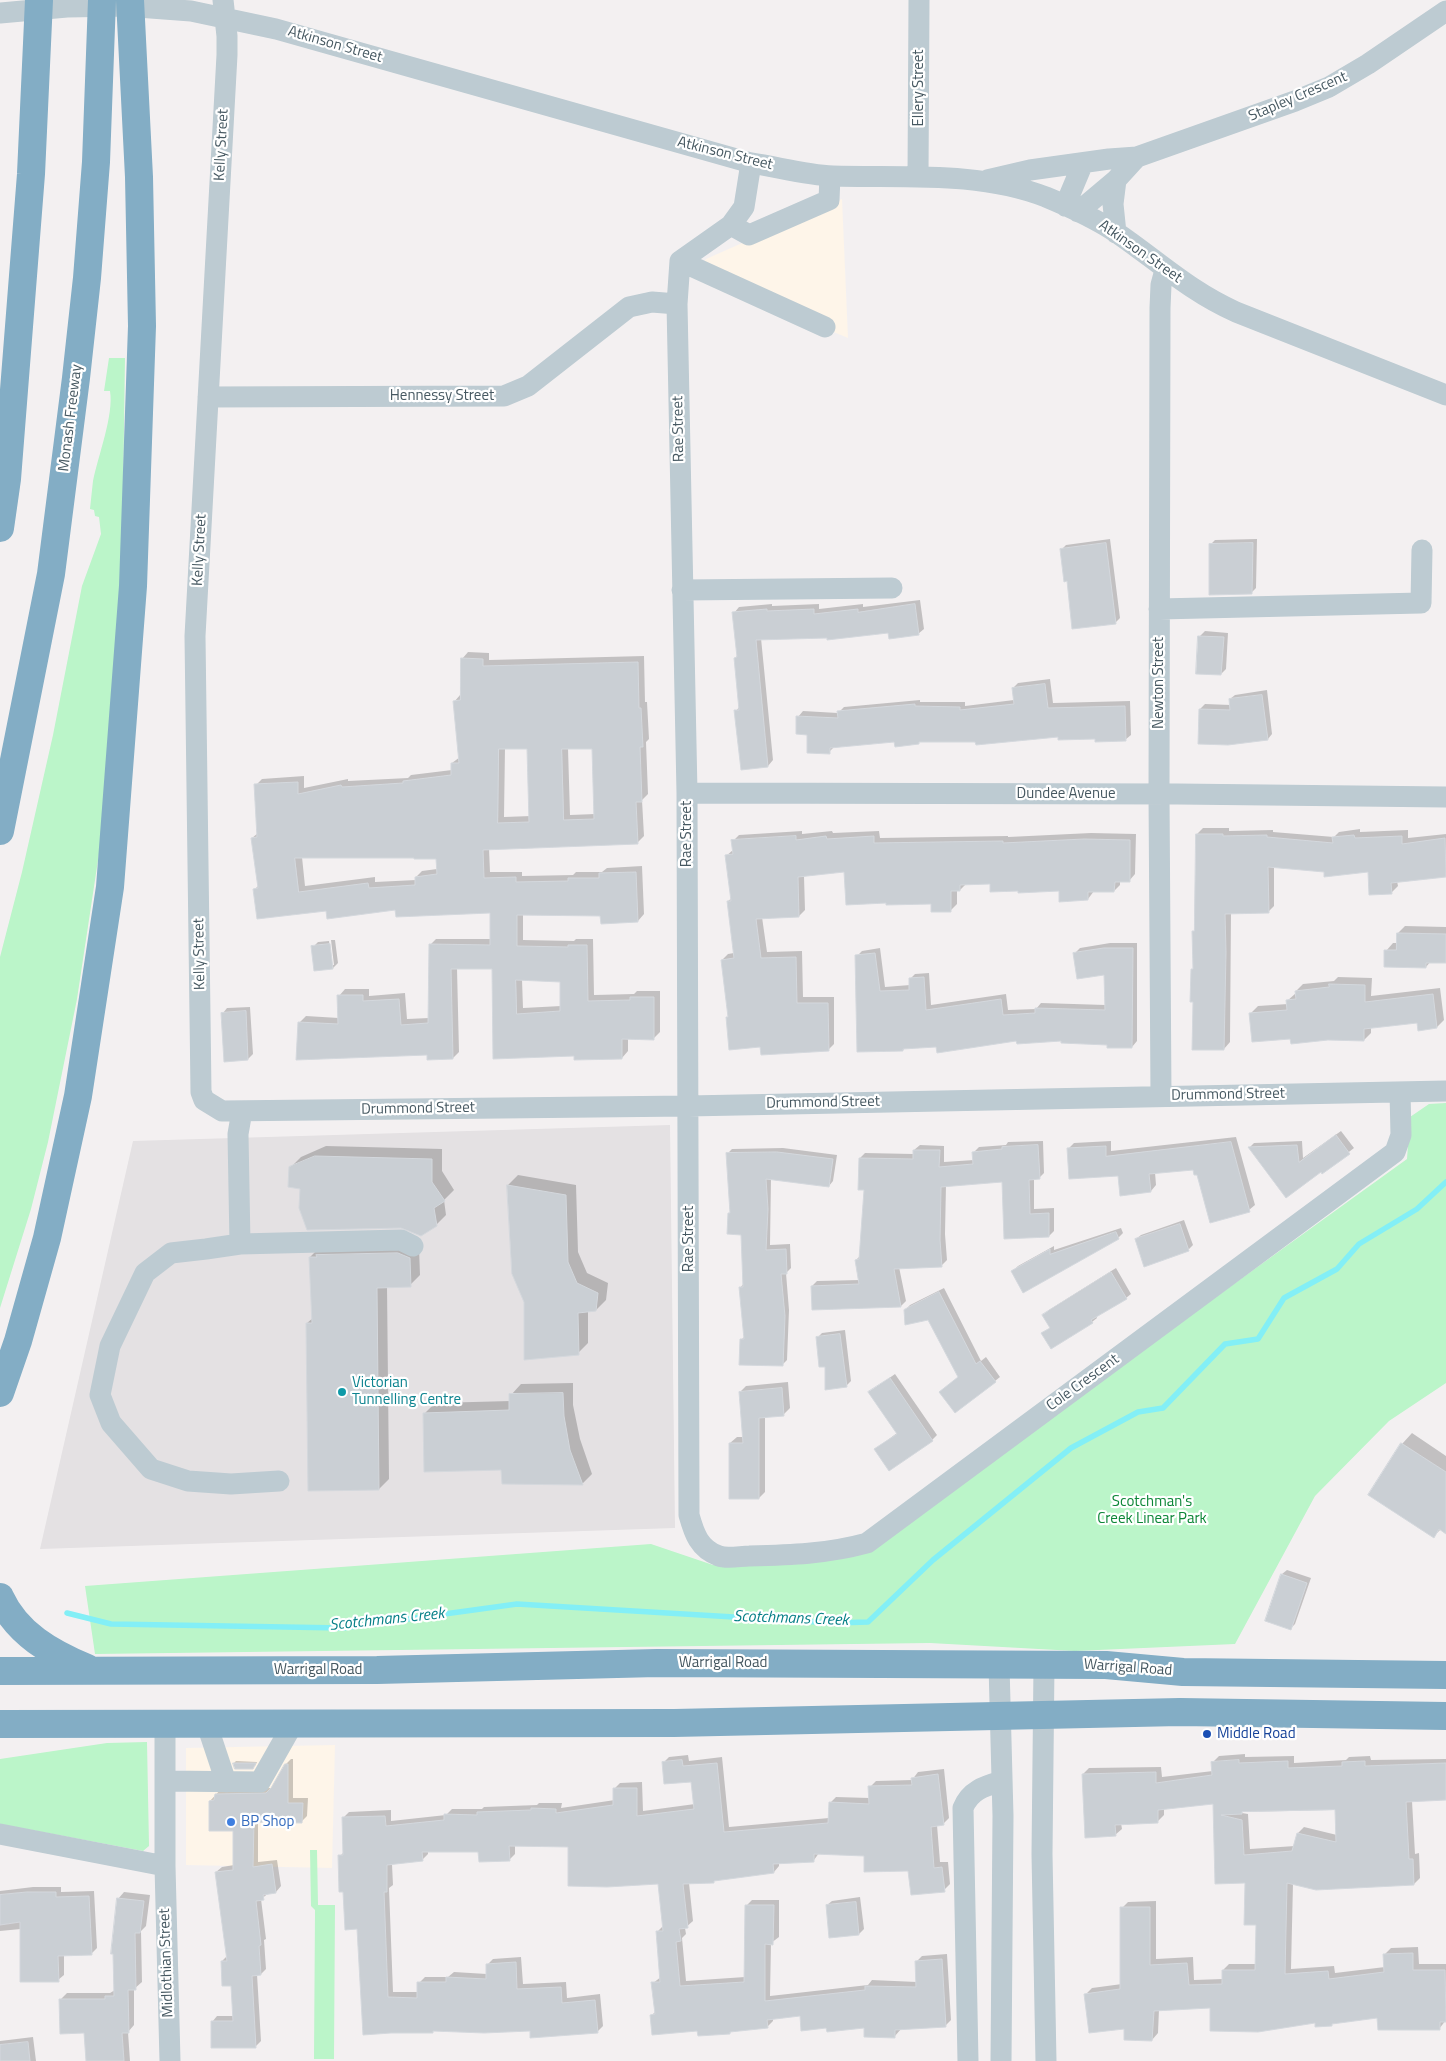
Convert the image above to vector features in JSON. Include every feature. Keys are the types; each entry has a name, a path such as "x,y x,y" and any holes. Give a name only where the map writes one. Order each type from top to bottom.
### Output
{"highway":[{"path":"0,528 7,479 30,174 39,0"},
{"name":"Monash Freeway","path":"0,831 51,574 76,378 87,278 96,162 102,0"},
{"path":"1,1395 47,1238 78,1096 110,887 132,596 142,326 130,0"},
{"path":"0,317 30,174"},
{"path":"0,1597 16,1622 42,1646 62,1658 98,1672"},
{"name":"Warrigal Road","path":"0,1671 377,1670 657,1663 1106,1665 1183,1672 1446,1675"},
{"path":"0,1724 206,1722 666,1723 1189,1712 1446,1716"},
{"path":"0,1742 75,1724"}],"street":[{"name":"Ellery Street","path":"918,176 919,0"},
{"name":"Atkinson Street","path":"0,13 67,7 124,6 191,11 224,9 276,29 751,163 830,176 918,176 985,181 1024,190 1072,209 1116,233 1209,300 1445,392"},
{"name":"Kelly Street","path":"204,1100 202,1092 195,636 228,36 224,9"},
{"name":"Stapley Crescent","path":"985,181 1022,172 1109,159 1137,157 1251,117 1329,87 1368,64 1446,11"},
{"name":"Stapley Crescent","path":"1072,209 1116,180 1137,157"},
{"path":"680,261 732,225 744,207 751,163"},
{"path":"1072,209 1083,164"},
{"path":"732,225 749,235 829,200 830,176"},
{"path":"1116,180 1113,204 1116,233"},
{"path":"680,261 826,327"},
{"name":"Rae Street","path":"680,261 677,304 687,793 689,1515 694,1536"},
{"name":"Newton Street","path":"1161,1096 1159,794 1160,308 1161,285 1166,270"},
{"name":"Hennessy Street","path":"208,397 504,396 528,386 628,307 652,302 677,304"},
{"path":"1159,609 1422,602 1422,550"},
{"path":"682,596 888,595"},
{"name":"Dundee Avenue","path":"687,793 1446,797"},
{"name":"Drummond Street","path":"204,1100 222,1111 242,1111 688,1106 1446,1091"},
{"name":"Cole Crescent","path":"694,1536 703,1547 720,1557 838,1551 867,1543 1395,1152 1401,1135 1400,1092"},
{"path":"240,1244 238,1134 242,1111"},
{"path":"279,1481 231,1484 188,1482 151,1469 112,1423 100,1396 110,1346 145,1273 171,1253 240,1244 401,1240 413,1246"},
{"path":"999,1665 1002,1781 1001,2061"},
{"path":"1044,1665 1042,1854 1046,2061"},
{"path":"206,1722 226,1782"},
{"path":"166,1781 260,1782 294,1722"},
{"name":"Midlothian Street","path":"165,1723 164,1866 170,2061"},
{"path":"968,2061 963,1808 967,1800 978,1789 1002,1781"},
{"path":"0,1834 164,1866"}],"shaded area":[{"path":"842,199 848,338 695,274 706,259"},
{"path":"670,1125 675,1528 40,1549 133,1141"},
{"path":"335,1745 332,1868 186,1865 186,1748"}],"green space":[{"path":"109,358 125,358 122,568 100,847 77,999 48,1142 31,1209 0,1308 0,957 22,872 53,735 82,586 101,534 99,517 95,516 94,510 90,509 93,481 110,412 110,391 104,391"},
{"name":"Scotchman's Creek Linear Park","path":"1446,1103 1446,1383 1389,1421 1315,1496 1235,1644 1075,1651 930,1643 95,1654 85,1586 651,1544 713,1565 857,1556 1407,1159 1410,1117 1429,1104"},
{"path":"147,1742 149,1846 143,1851 0,1824 0,1759 107,1743"},
{"path":"310,1850 317,1850 318,1905 335,1905 334,2059 314,2059 315,1910 311,1906"}],"building":[{"path":"1106,543 1116,624 1072,629 1067,581 1064,582 1060,549"},
{"path":"1253,543 1252,594 1209,595 1209,544"},
{"path":"915,604 919,635 889,639 888,633 827,640 827,638 756,640 768,767 741,770 734,710 739,710 734,658 737,657 732,612 767,609 767,611 814,609 814,614 858,609 858,612"},
{"path":"1198,636 1224,637 1221,675 1196,674"},
{"path":"461,658 483,659 483,666 638,662 639,708 641,708 643,747 640,747 642,802 636,802 638,844 483,850 484,878 516,877 516,882 568,881 568,878 599,878 599,873 636,872 638,922 601,924 600,916 517,915 517,946 568,947 568,945 587,945 588,1001 630,1000 630,997 654,997 654,1040 622,1039 622,1059 574,1060 574,1056 493,1059 492,969 451,969 453,1059 427,1060 427,1055 296,1060 298,1022 338,1024 337,995 363,995 363,1001 399,999 401,1025 428,1023 429,944 490,945 490,913 396,917 395,910 327,919 326,911 257,919 253,889 258,888 251,838 257,837 254,784 298,782 298,794 341,785 342,787 403,783 403,781 451,775 451,763 459,763 453,701 460,700","holes":["499,749 527,749 529,822 498,823","562,749 592,749 594,819 564,820","295,858 436,859 437,874 415,877 415,885 369,888 368,883 299,892","516,980 560,982 560,1011 517,1014"]},
{"path":"1045,684 1048,708 1125,706 1126,741 1095,742 1095,739 1058,740 1058,737 976,745 975,742 919,742 919,744 895,747 894,742 830,748 830,754 807,753 807,735 796,734 796,716 838,718 837,711 915,704 915,706 960,707 960,710 1014,704 1012,688"},
{"path":"1262,695 1268,740 1228,745 1198,744 1199,709 1230,710 1229,699"},
{"path":"1196,834 1223,834 1223,836 1267,835 1267,837 1333,843 1332,837 1354,835 1355,838 1402,836 1402,844 1445,838 1446,877 1391,883 1392,894 1369,895 1368,872 1324,877 1324,872 1268,867 1269,913 1225,914 1224,1050 1192,1050 1193,1002 1190,1002 1191,969 1193,969 1192,931 1194,931"},
{"path":"796,836 796,840 826,836 827,839 874,836 874,843 1003,841 1003,843 1084,839 1130,840 1130,882 1115,882 1114,892 1088,892 1088,900 1059,902 1059,891 990,892 990,884 960,885 960,891 951,891 951,912 931,912 931,904 886,905 886,903 846,905 844,872 798,877 799,917 756,919 761,958 796,957 797,1003 828,1003 829,1051 761,1055 760,1047 729,1050 726,1017 728,1017 721,960 734,958 727,901 731,901 725,855 733,854 731,840"},
{"path":"1397,933 1446,934 1446,963 1426,963 1426,968 1384,967 1384,950 1396,950"},
{"path":"330,944 333,969 314,971 311,946"},
{"path":"1104,948 1133,948 1132,1048 1107,1048 1107,1045 1061,1043 1061,1041 1017,1044 1016,1041 937,1053 936,1047 903,1049 903,1051 857,1052 855,955 875,953 880,991 909,990 909,978 924,977 926,1010 1001,999 1003,1015 1035,1013 1035,1008 1105,1010 1104,975 1077,979 1073,953"},
{"path":"1329,984 1365,985 1365,1002 1433,994 1437,1028 1418,1031 1417,1023 1364,1029 1364,1041 1328,1040 1291,1044 1290,1039 1252,1042 1249,1013 1287,1010 1286,1000 1296,999 1295,991 1329,987"},
{"path":"246,1011 248,1060 224,1062 221,1013"},
{"path":"1336,1135 1350,1154 1322,1174 1321,1172 1286,1198 1248,1147 1297,1145 1299,1162"},
{"path":"1231,1142 1250,1212 1210,1223 1197,1175 1194,1175 1193,1170 1149,1174 1151,1192 1120,1196 1118,1176 1069,1179 1067,1148 1106,1146 1106,1156"},
{"path":"1038,1145 1040,1179 1029,1180 1030,1214 1049,1213 1049,1237 1004,1239 1002,1182 941,1187 940,1240 942,1267 894,1269 901,1307 812,1310 811,1286 859,1284 855,1260 859,1259 864,1190 858,1190 859,1158 913,1159 913,1150 940,1150 939,1167 973,1164 972,1152 1002,1149 1002,1147"},
{"path":"777,1152 833,1159 829,1187 766,1179 768,1209 766,1250 786,1249 787,1274 781,1274 785,1316 783,1366 739,1365 740,1339 744,1339 739,1287 743,1287 741,1235 727,1234 728,1213 730,1213 726,1153"},
{"path":"315,1156 432,1159 432,1182 445,1201 434,1208 437,1226 421,1236 401,1228 307,1230 299,1208 300,1189 288,1187 289,1167"},
{"path":"507,1185 566,1195 568,1262 577,1283 598,1293 596,1311 578,1313 579,1355 524,1360 524,1302 512,1274"},
{"path":"1180,1224 1189,1251 1144,1267 1135,1239"},
{"path":"1116,1232 1119,1239 1023,1293 1011,1271 1050,1249 1050,1254"},
{"name":"Victorian Tunnelling Centre","path":"398,1253 410,1258 411,1287 377,1288 379,1490 308,1491 306,1323 312,1323 309,1257 317,1257 316,1255"},
{"path":"1111,1272 1127,1299 1091,1320 1093,1323 1051,1349 1041,1333 1050,1328 1042,1315"},
{"path":"939,1292 976,1364 980,1361 996,1382 955,1413 939,1392 958,1377 928,1320 905,1325 904,1310"},
{"path":"840,1334 847,1387 825,1390 825,1367 819,1367 816,1337"},
{"path":"890,1378 933,1441 889,1471 874,1449 897,1434 868,1392"},
{"path":"782,1388 784,1416 759,1418 759,1499 729,1499 729,1443 743,1443 739,1392"},
{"path":"563,1393 564,1416 570,1450 583,1485 502,1484 501,1470 424,1472 423,1413 509,1410 509,1394"},
{"path":"1401,1443 1446,1472 1446,1534 1439,1529 1434,1538 1368,1495"},
{"path":"1281,1574 1307,1583 1291,1630 1265,1621"},
{"path":"682,1760 683,1766 717,1763 724,1832 828,1823 829,1802 869,1804 868,1786 912,1785 911,1778 938,1774 944,1825 931,1827 934,1868 942,1867 945,1892 911,1895 908,1871 864,1872 864,1856 814,1854 814,1862 773,1864 774,1873 714,1881 714,1883 683,1884 688,1928 679,1929 681,1941 676,1942 680,1986 744,1982 745,1905 774,1905 773,1945 765,1944 765,2001 865,1990 865,1986 916,1987 915,1961 942,1959 946,2027 895,2030 895,2038 864,2037 864,2028 827,2032 826,2028 801,2031 800,2016 767,2020 768,2028 730,2032 730,2034 698,2036 697,2031 652,2035 650,2015 655,2014 651,1982 660,1982 656,1931 663,1931 658,1884 607,1887 568,1886 568,1847 509,1846 510,1861 479,1862 478,1852 422,1852 423,1861 387,1865 387,1892 384,1892 388,1997 417,1998 417,1982 446,1982 446,1977 486,1979 486,1964 516,1962 517,1989 561,1987 562,2003 595,2000 598,2033 530,2038 530,2031 484,2033 433,2031 433,2033 363,2035 357,1929 345,1930 343,1892 339,1892 338,1855 343,1855 342,1817 385,1816 386,1826 444,1820 444,1814 477,1815 477,1812 531,1810 531,1808 556,1809 556,1813 613,1805 613,1788 637,1788 637,1816 694,1809 691,1782 664,1784 662,1762"},
{"path":"1239,1760 1239,1763 1288,1761 1288,1768 1342,1766 1342,1762 1365,1761 1365,1766 1446,1763 1446,1800 1406,1802 1409,1859 1413,1859 1414,1885 1316,1890 1287,1883 1285,1974 1328,1971 1329,1979 1384,1972 1383,1954 1413,1953 1413,1970 1445,1970 1446,2022 1440,2022 1440,2030 1378,2030 1377,2018 1332,2024 1332,2026 1315,2027 1315,2023 1258,2032 1210,2031 1210,2008 1154,2011 1152,2041 1124,2040 1124,2029 1089,2033 1084,1994 1120,1989 1120,1907 1150,1907 1150,1965 1187,1963 1189,1985 1222,1984 1222,1970 1255,1970 1256,1925 1244,1925 1245,1883 1215,1884 1213,1804 1158,1810 1158,1823 1115,1825 1116,1836 1085,1838 1082,1774 1156,1772 1156,1783 1212,1775 1211,1762","holes":["1335,1810 1336,1842 1297,1833 1292,1851 1244,1855 1242,1820 1221,1815 1242,1814 1242,1812"]},
{"path":"233,1763 256,1763 253,1769 235,1769"},
{"path":"285,1764 288,1764 288,1803 303,1803 302,1823 254,1822 253,1867 272,1864 276,1893 263,1895 264,1900 256,1901 261,1945 259,1946 261,1975 252,1976 256,2048 211,2048 211,2021 233,2021 231,1986 222,1986 221,1961 227,1961 215,1872 233,1870 233,1831 209,1831 209,1801 214,1800 215,1794 266,1793"},
{"path":"27,1892 56,1892 56,1897 89,1896 92,1955 58,1956 59,1982 20,1982 20,1922 0,1925 0,1895"},
{"path":"117,1898 144,1901 140,1933 135,1933 136,1990 128,1990 129,2033 122,2033 124,2061 86,2061 84,2033 60,2034 59,1999 105,1999 105,1996 114,1996 113,1954 111,1954"},
{"path":"856,1902 859,1935 829,1938 826,1905"},
{"path":"28,2042 30,2061 0,2061 0,2045"}],"waterway":[{"name":"Scotchmans Creek","path":"67,1613 111,1624 343,1628 517,1604 834,1623 868,1622 933,1560 1071,1448 1138,1412 1163,1408 1225,1344 1258,1339 1284,1298 1337,1269 1359,1244 1417,1209 1446,1182"}],"place":[{"name":"Victorian Tunnelling Centre","path":"342,1392"},
{"name":"Middle Road","path":"1207,1734"},
{"name":"BP Shop","path":"231,1822"}]}
